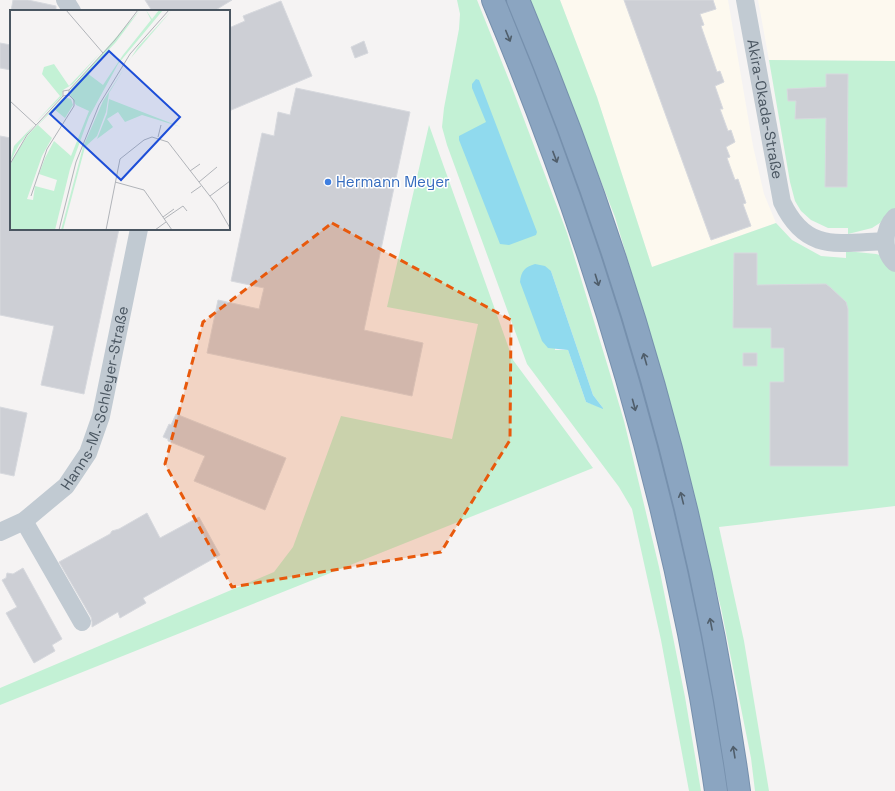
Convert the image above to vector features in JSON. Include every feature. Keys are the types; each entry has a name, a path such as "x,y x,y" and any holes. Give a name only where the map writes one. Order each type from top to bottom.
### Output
{"highway":[{"path":"493,0 524,75 573,206 632,395 655,484 687,623 716,791"},
{"path":"518,0 567,123 594,199 621,279 655,393 682,497 708,610 724,694 739,791"}],"street":[{"path":"65,0 71,10"},
{"name":"Akira-Okada-Straße","path":"744,0 782,202 789,217 808,235 819,241 832,244 886,242"},
{"path":"895,217 887,230 886,242 887,252 895,263"},
{"name":"Hanns-M.-Schleyer-Straße","path":"0,532 24,522 66,486 88,453 100,416 139,230"},
{"path":"24,522 82,622"}],"highlighted area":[{"path":"332,223 511,320 510,440 441,552 232,587 165,464 203,322"}],"shaded area":[{"path":"560,0 728,0 753,146 764,194 776,223 652,267 597,97"},
{"path":"758,0 895,0 895,61 769,60"}],"green space":[{"path":"457,0 477,0 567,233 624,421 659,567 685,697 701,791 689,791 661,640 632,509 619,487 527,364 447,145 442,127 444,108 459,29 460,14","holes":["551,271 593,395 603,408 586,402 568,350 555,350"]},
{"path":"530,0 560,0 597,97 652,267 776,223 792,240 821,256 846,258 846,251 876,254 880,255 895,272 895,506 719,527 744,641 769,791 755,791 751,758 721,608 664,382 615,217"},
{"path":"769,60 895,61 895,208 883,221 872,228 848,234 848,228 828,228 811,220 801,211 795,201 790,182"},
{"path":"429,125 513,360 593,468 0,705 0,688 274,572 293,547 341,416 452,439 478,324 387,307"}],"water":[{"path":"476,79 479,80 537,232 536,235 509,245 500,244 459,140 459,136 486,122 472,88 472,84"},
{"path":"535,264 545,266 551,271 593,395 603,409 586,402 568,350 548,348 542,341 520,282 521,275 524,270"}],"building":[{"path":"13,0 28,0 56,6 56,10 11,10"},
{"path":"145,0 232,0 216,10 151,10"},
{"path":"624,0 713,0 716,9 700,14 704,25 701,26 717,72 720,71 724,82 715,86 723,109 720,109 728,131 731,130 735,142 726,147 730,157 727,158 735,180 738,179 746,203 743,204 751,226 711,240"},
{"path":"281,1 312,76 230,111 230,28 245,21 243,16"},
{"path":"364,41 368,53 355,58 351,47"},
{"path":"0,43 10,45 10,70 0,68"},
{"path":"826,74 848,74 847,187 825,187 826,118 795,119 796,101 788,101 787,89 826,87"},
{"path":"296,88 410,112 364,330 423,343 412,396 207,353 218,300 259,309 264,288 231,281 262,133 274,136 278,112 290,115"},
{"path":"0,136 10,138 10,230 119,230 84,394 41,385 54,326 0,315"},
{"path":"734,253 757,253 757,285 826,284 846,302 848,309 848,466 770,466 770,382 784,382 784,348 771,348 771,328 733,328"},
{"path":"743,353 757,353 757,366 743,366"},
{"path":"0,407 27,413 14,476 0,473"},
{"path":"176,414 286,458 265,510 194,481 205,456 168,441 168,439 163,437"},
{"path":"147,513 160,538 199,517 220,555 143,598 146,603 120,618 118,612 92,627 91,617 59,562 110,534 112,531 119,529"},
{"path":"23,568 62,639 52,645 55,651 34,663 6,613 17,607 2,580 6,578 7,573 13,574"}],"place":[{"name":"Hermann Meyer","path":"328,182"}]}
